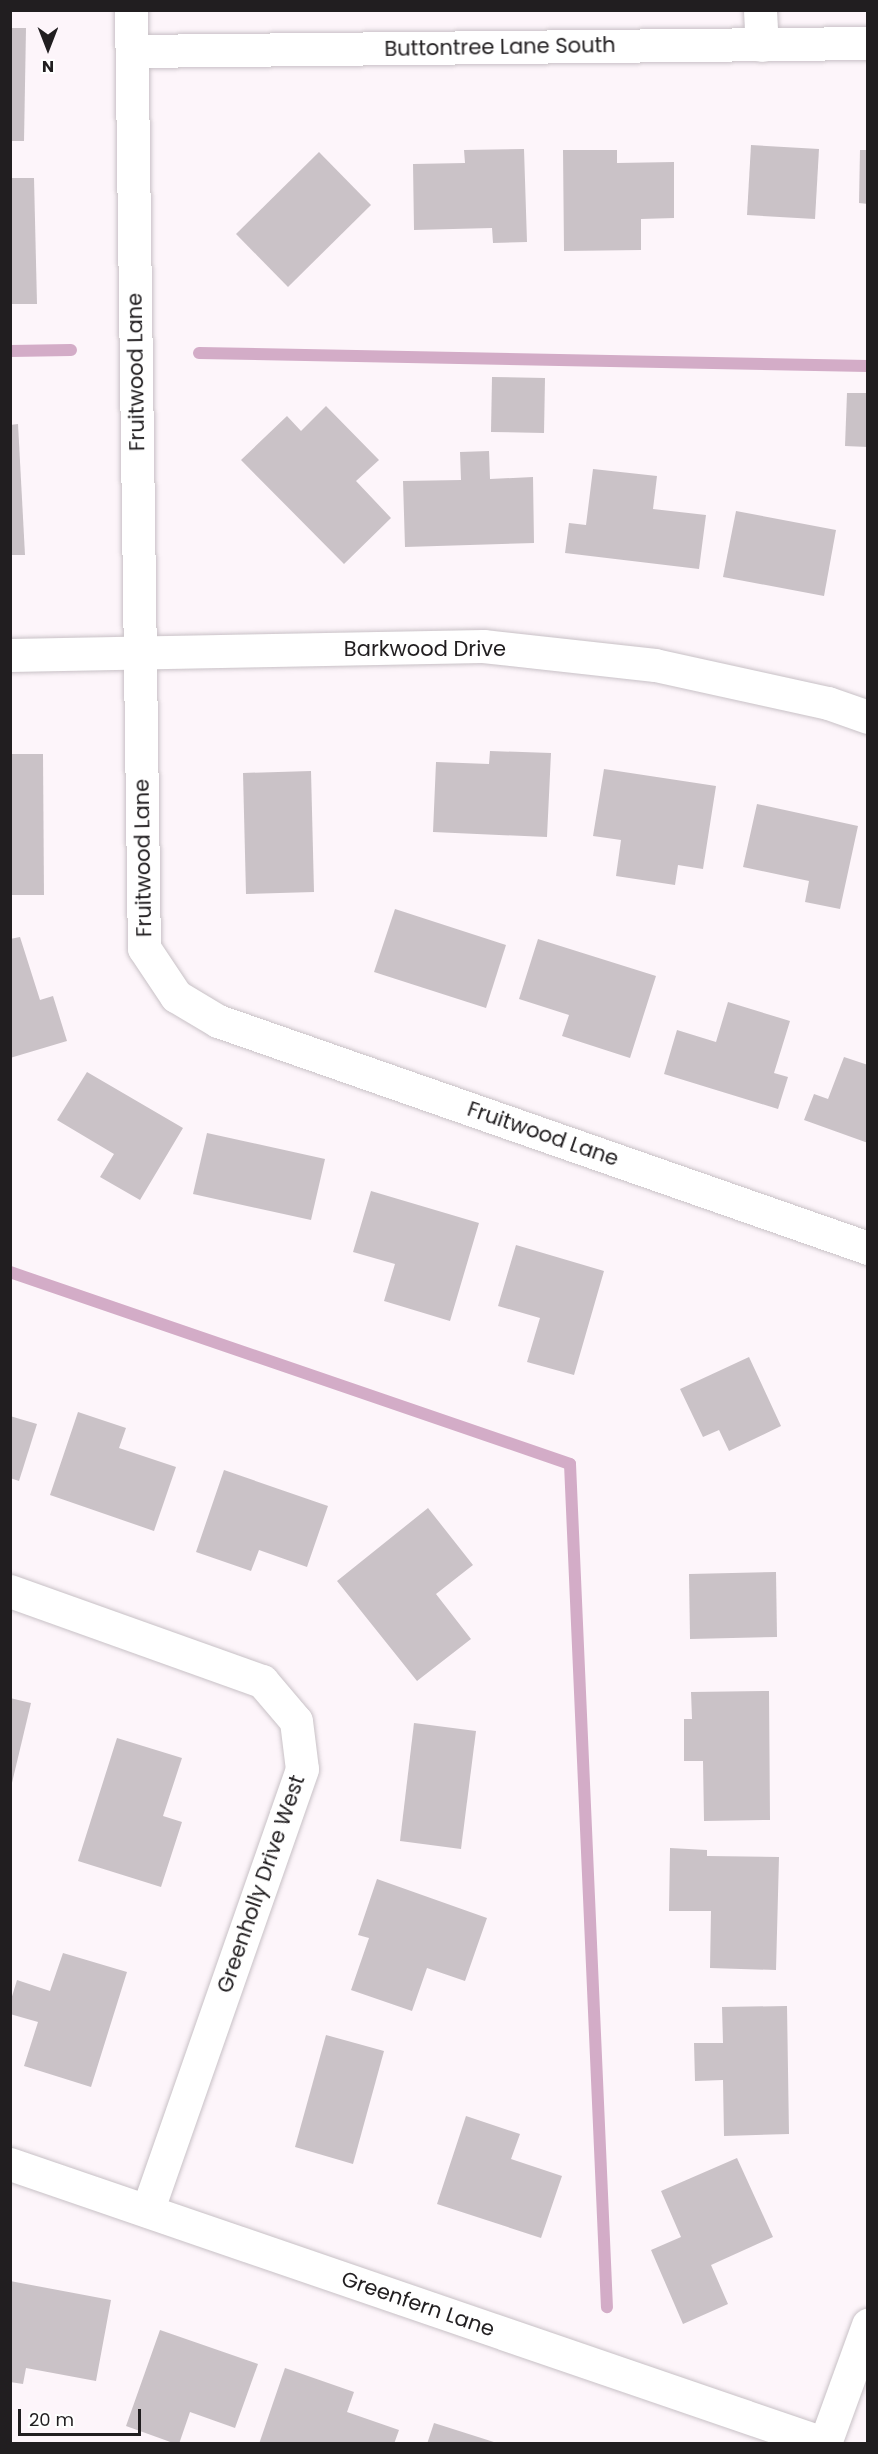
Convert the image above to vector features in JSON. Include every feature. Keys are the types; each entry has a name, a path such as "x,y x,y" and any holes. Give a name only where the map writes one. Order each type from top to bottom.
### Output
{"street":[{"name":"Fruitwood Lane","path":"131,10 144,948 176,996 218,1021 867,1248"},
{"path":"760,10 762,45"},
{"name":"Buttontree Lane South","path":"132,51 867,43"},
{"name":"Barkwood Drive","path":"10,655 483,646 655,665 828,703 867,717"},
{"name":"Greenholly Drive West","path":"10,1591 262,1681 296,1721 302,1769 147,2211"},
{"name":"Greenfern Lane","path":"10,2164 826,2443"},
{"path":"826,2443 867,2325"}],"building":[{"path":"10,28 26,28 24,141 10,141"},
{"path":"751,145 819,149 815,219 747,215"},
{"path":"524,149 527,242 493,243 492,228 414,230 413,164 465,163 464,150"},
{"path":"563,150 617,150 617,163 674,162 674,218 641,219 641,250 564,251"},
{"path":"860,150 868,150 868,204 859,203"},
{"path":"319,152 371,205 288,287 236,234"},
{"path":"10,178 34,178 37,304 10,304"},
{"path":"492,377 545,378 544,433 491,432"},
{"path":"847,393 868,393 868,447 845,446"},
{"path":"326,406 379,460 356,481 391,518 344,564 241,460 287,416 301,431"},
{"path":"18,424 25,555 10,555 10,425"},
{"path":"489,451 490,479 533,477 534,543 405,547 403,481 461,480 460,452"},
{"path":"593,469 657,476 653,509 706,515 699,569 565,553 569,523 586,525"},
{"path":"736,511 836,530 824,596 723,577"},
{"path":"490,751 551,753 547,837 433,832 436,762 489,764"},
{"path":"10,754 43,754 44,895 10,895"},
{"path":"604,769 716,786 703,869 678,865 675,885 616,876 621,840 593,836"},
{"path":"311,771 314,892 246,894 243,773"},
{"path":"757,804 858,826 840,909 805,902 809,881 743,867"},
{"path":"395,909 506,945 486,1008 374,972"},
{"path":"20,937 40,1000 53,996 67,1041 10,1058 10,939"},
{"path":"538,939 656,976 630,1058 562,1036 569,1015 519,999"},
{"path":"728,1002 790,1021 774,1073 788,1077 778,1109 664,1074 677,1030 716,1042"},
{"path":"844,1057 868,1065 868,1143 804,1120 814,1094 828,1099"},
{"path":"87,1072 183,1128 140,1200 100,1177 114,1154 57,1120"},
{"path":"207,1133 325,1159 311,1220 193,1194"},
{"path":"371,1191 479,1223 450,1321 384,1301 395,1264 353,1252"},
{"path":"516,1245 604,1271 574,1375 527,1362 540,1318 498,1306"},
{"path":"749,1357 781,1426 729,1451 719,1430 703,1437 680,1389"},
{"path":"78,1412 126,1428 119,1448 176,1467 154,1531 50,1495"},
{"path":"10,1416 37,1424 19,1481 10,1478"},
{"path":"224,1470 328,1506 307,1567 259,1550 251,1571 196,1552"},
{"path":"428,1508 473,1565 436,1594 471,1639 417,1681 337,1581"},
{"path":"776,1572 777,1637 690,1639 689,1574"},
{"path":"769,1691 770,1820 704,1821 703,1761 684,1761 684,1719 692,1719 691,1692"},
{"path":"10,1698 31,1703 11,1787 10,1787"},
{"path":"414,1723 476,1731 461,1849 400,1841"},
{"path":"117,1738 182,1758 163,1816 182,1822 161,1887 78,1861"},
{"path":"670,1848 707,1850 707,1856 779,1857 776,1970 710,1968 711,1911 669,1911"},
{"path":"377,1879 487,1918 465,1981 427,1968 412,2011 351,1990 369,1938 358,1935"},
{"path":"63,1953 127,1972 91,2087 24,2066 38,2022 10,2014 10,2003 17,1980 50,1991"},
{"path":"787,2006 789,2134 724,2136 723,2080 695,2081 694,2043 723,2043 722,2007"},
{"path":"326,2035 384,2051 353,2164 295,2147"},
{"path":"466,2116 520,2134 511,2159 562,2176 541,2238 437,2204"},
{"path":"737,2158 773,2237 711,2265 728,2304 683,2324 651,2250 681,2237 661,2191"},
{"path":"10,2281 111,2300 96,2381 26,2368 23,2384 10,2382"},
{"path":"160,2330 258,2364 235,2428 190,2412 179,2444 176,2444 126,2426"},
{"path":"285,2368 354,2392 347,2412 399,2430 394,2444 259,2444"},
{"path":"434,2423 497,2443 497,2444 427,2444"}],"waterway":[{"path":"10,351 71,350"},
{"path":"199,353 868,366"},
{"path":"10,1272 570,1464 607,2307"}]}
